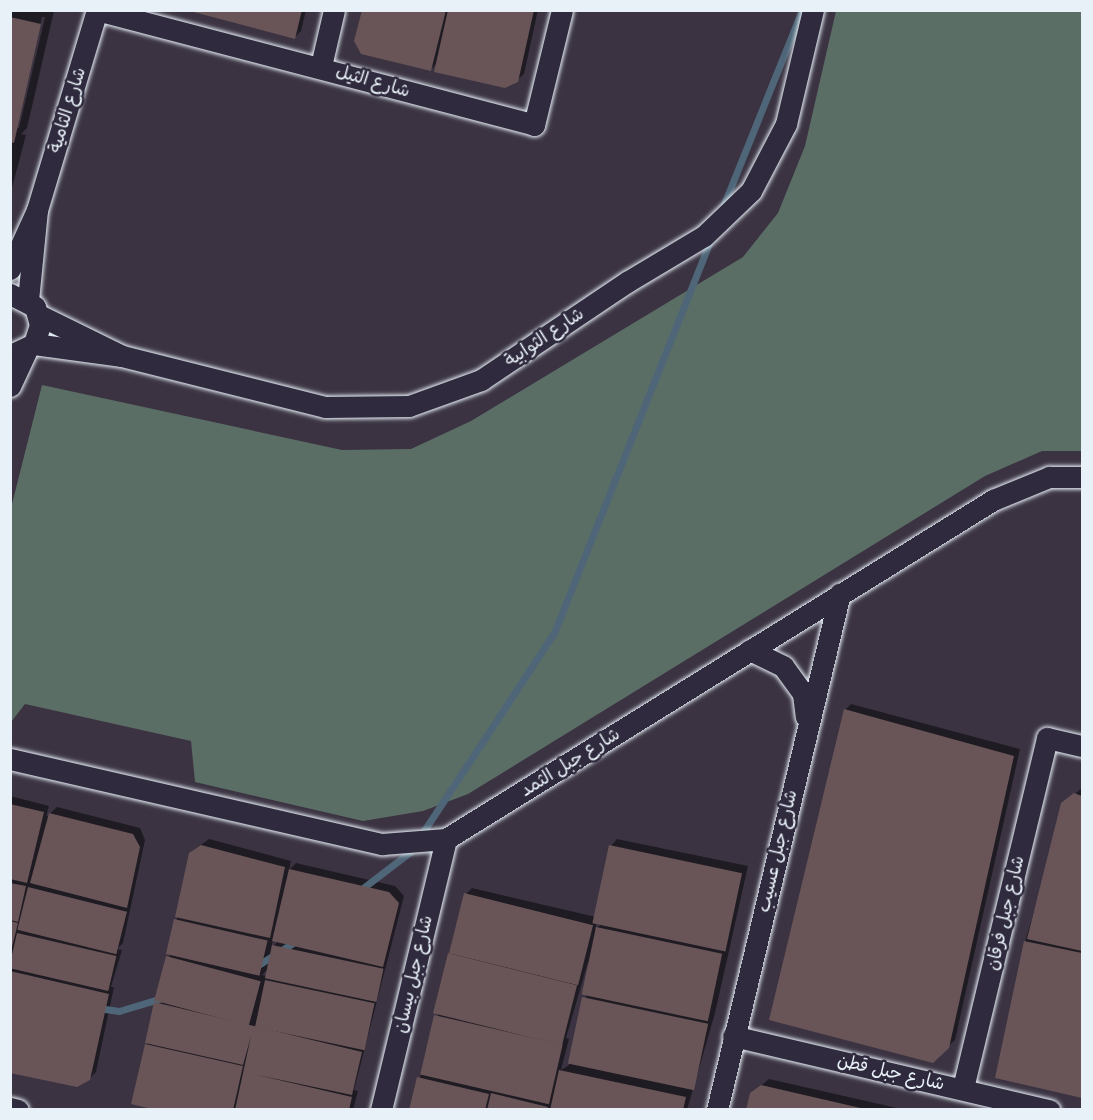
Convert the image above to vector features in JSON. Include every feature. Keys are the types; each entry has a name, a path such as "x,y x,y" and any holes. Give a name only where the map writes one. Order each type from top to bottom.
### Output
{"street":[{"name":"شارع الثيل","path":"97,10 321,66 534,125 562,10"},
{"name":"شارع الثامية","path":"37,210 97,10"},
{"path":"321,66 334,10"},
{"name":"شارع الثوابية","path":"122,356 325,407 409,406 481,380 627,282 704,236 751,191 786,124 813,10"},
{"path":"10,269 37,210"},
{"path":"10,386 24,350 39,335 26,303 37,210"},
{"path":"26,303 122,356"},
{"path":"24,350 122,356"},
{"name":"شارع جبل الثمد","path":"10,759 382,844 446,839 993,500 1049,477 1083,477"},
{"name":"شارع جبل عسيب","path":"717,1110 807,723 840,593"},
{"path":"750,650 783,666 804,694 807,723"},
{"name":"شارع جبل فرقان","path":"963,1088 1047,738 1083,746"},
{"name":"شارع جبل بيسان","path":"381,1110 446,839"},
{"name":"شارع جبل قطن","path":"733,1036 963,1088 1049,1110"},
{"path":"10,1108 18,1110"}],"green space":[{"path":"836,11 1082,11 1082,451 1042,451 985,476 468,794 423,811 363,821 195,782 191,741 25,704 11,722 11,508 42,385 342,450 411,449 471,421 743,257 778,213 805,146"}],"building":[{"path":"186,10 302,10 295,39"},
{"path":"362,10 446,10 431,71 361,54 354,41"},
{"path":"448,10 534,10 518,82 505,88 434,72"},
{"path":"10,17 41,24 14,143 10,142"},
{"path":"844,709 1014,756 949,1048 933,1063 769,1020"},
{"path":"1074,793 1082,796 1082,951 1027,939 1061,803"},
{"path":"10,804 44,812 27,883 10,879"},
{"path":"49,813 133,834 140,847 127,908 30,883"},
{"path":"201,845 285,867 270,938 175,917 189,853"},
{"path":"609,845 742,873 725,952 592,923"},
{"path":"289,869 389,892 399,903 383,967 272,941"},
{"path":"10,883 26,886 18,922 10,920"},
{"path":"28,887 127,912 116,954 17,930"},
{"path":"464,893 593,925 578,985 449,953"},
{"path":"174,919 268,941 259,976 166,954"},
{"path":"10,921 18,923 11,951 10,950"},
{"path":"596,927 722,954 708,1021 582,994"},
{"path":"17,933 116,956 108,991 10,968"},
{"path":"1024,941 1082,953 1082,1098 995,1078"},
{"path":"272,945 384,969 376,1002 265,978"},
{"path":"448,953 577,985 562,1045 433,1013"},
{"path":"166,956 261,981 249,1026 154,1000"},
{"path":"10,971 109,994 90,1080 77,1087 10,1073"},
{"path":"265,980 375,1003 365,1050 255,1027"},
{"path":"582,997 708,1024 694,1090 568,1064"},
{"path":"154,1002 362,1052 352,1095 253,1074 352,1097 349,1110 235,1110 251,1036 243,1065 145,1043"},
{"path":"434,1015 563,1045 549,1104 420,1074"},
{"path":"145,1044 243,1066 233,1110 156,1110 131,1104"},
{"path":"559,1070 686,1097 683,1110 550,1110"},
{"path":"417,1077 489,1094 485,1110 409,1110"},
{"path":"761,1085 865,1110 746,1110 750,1093"},
{"path":"491,1093 548,1107 547,1110 487,1110"}],"waterway":[{"path":"722,209 802,10"},
{"path":"359,891 410,852 554,633 711,239"},
{"path":"255,967 296,941"},
{"path":"98,1008 119,1011 165,997"}]}
